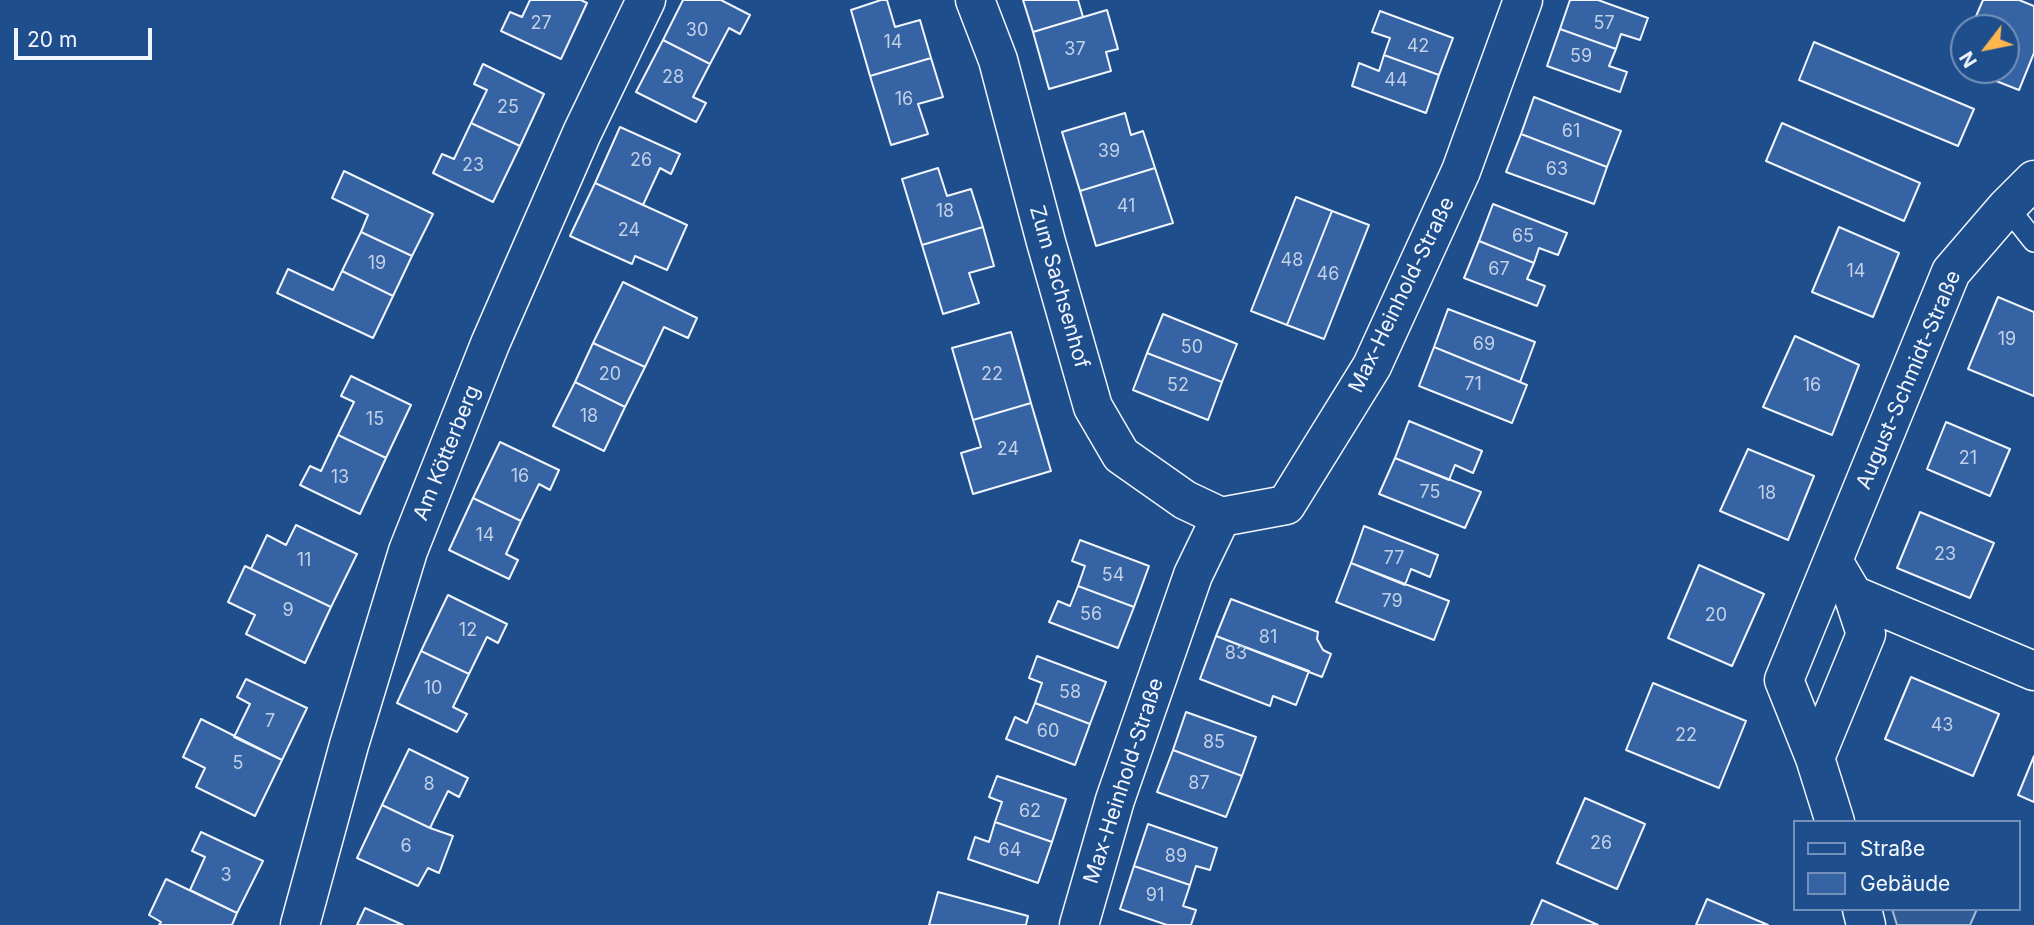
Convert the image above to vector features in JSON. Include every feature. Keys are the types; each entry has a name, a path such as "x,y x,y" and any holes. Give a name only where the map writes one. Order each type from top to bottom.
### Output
{"street":[{"name":"Am Kötterberg","path":"300,925 349,745 408,551 490,344 582,133 646,0"},
{"name":"Zum Sachsenhof","path":"975,0 998,60 1093,407 1121,455 1185,500 1221,517"},
{"name":"Max-Heinhold-Straße","path":"1079,925 1115,800 1193,575 1221,517 1286,505 1373,366 1461,171 1522,0"},
{"name":"August-Schmidt-Straße","path":"1834,820 1815,758 1784,680 1951,272 2034,180"},
{"path":"1815,758 1866,634 1853,595 1833,561"},
{"path":"1853,595 2034,671"}],"lane":[{"path":"2007,207 2034,241"}],"shaded area":[{"path":"1893,911 1976,911 1970,925 1897,925"}],"building":[{"path":"530,0 581,0 587,3 561,59 501,31 510,12 522,17"},
{"path":"683,0 721,0 750,15 740,34 729,28 710,64 663,40"},
{"path":"887,0 895,27 920,20 931,58 870,76 851,10"},
{"path":"1023,0 1078,0 1083,17 1033,32"},
{"path":"1570,0 1598,0 1648,18 1640,40 1621,34 1616,49 1560,29"},
{"path":"1983,0 2019,0 2034,6 2034,53 2019,90 2004,84 2020,84 2020,14 1977,14"},
{"path":"1107,10 1118,49 1106,52 1111,71 1049,89 1033,32"},
{"path":"1380,11 1453,38 1439,75 1384,55 1390,38 1372,32"},
{"path":"1560,29 1616,49 1609,66 1627,72 1620,92 1547,66"},
{"path":"663,40 710,64 693,97 706,103 696,122 636,92"},
{"path":"1814,42 1974,109 1958,146 1799,80"},
{"path":"1384,55 1439,75 1426,113 1352,86 1359,63 1379,71"},
{"path":"931,58 943,97 918,104 928,134 891,145 870,76"},
{"path":"483,64 544,94 520,146 471,123 487,90 474,84"},
{"path":"1534,97 1621,131 1607,167 1521,134"},
{"path":"1125,113 1131,135 1143,131 1155,168 1080,191 1062,132"},
{"path":"471,123 520,146 493,202 433,173 442,154 454,159"},
{"path":"1782,123 1920,183 1904,221 1766,161"},
{"path":"620,127 680,154 671,174 660,168 643,205 595,183"},
{"path":"1521,134 1607,167 1594,204 1506,172"},
{"path":"938,168 947,196 971,189 983,227 922,245 902,179"},
{"path":"1155,168 1173,223 1096,246 1080,191"},
{"path":"344,171 433,214 412,256 361,232 368,215 332,198"},
{"path":"595,183 687,225 667,270 635,256 632,264 570,236"},
{"path":"1296,197 1332,211 1287,325 1251,311"},
{"path":"1493,204 1567,233 1558,255 1539,248 1534,263 1479,241"},
{"path":"1332,211 1369,225 1324,339 1287,325"},
{"path":"983,227 994,266 969,273 979,303 943,314 922,245"},
{"path":"1839,227 1899,253 1873,317 1812,292"},
{"path":"361,232 412,256 393,296 342,271"},
{"path":"1479,241 1534,263 1527,279 1545,286 1537,306 1464,278"},
{"path":"288,269 333,290 342,271 393,296 373,338 277,293"},
{"path":"623,282 697,318 688,338 664,327 645,367 593,343"},
{"path":"1998,297 2034,312 2034,396 1968,369"},
{"path":"1448,309 1535,342 1520,382 1434,347"},
{"path":"1163,314 1237,344 1222,382 1147,353"},
{"path":"1011,332 1031,403 973,420 952,348"},
{"path":"1795,336 1859,365 1832,435 1763,407"},
{"path":"593,343 645,367 625,407 575,382"},
{"path":"1434,347 1527,385 1512,423 1419,386"},
{"path":"1147,353 1222,382 1208,420 1133,390"},
{"path":"351,376 411,405 386,458 338,435 354,402 341,396"},
{"path":"575,382 625,407 604,451 553,426"},
{"path":"1031,403 1051,471 973,494 961,453 981,447 973,420"},
{"path":"1409,421 1482,451 1473,473 1455,465 1449,480 1395,458"},
{"path":"1946,422 2010,449 1990,496 1927,469"},
{"path":"338,435 386,458 360,514 300,485 310,466 321,471"},
{"path":"500,442 559,470 550,490 539,484 521,521 473,498"},
{"path":"1748,449 1814,476 1788,540 1720,511"},
{"path":"1395,458 1481,492 1465,528 1379,494"},
{"path":"473,498 521,521 506,554 518,560 509,579 449,550"},
{"path":"1920,512 1994,543 1970,598 1897,568"},
{"path":"296,525 357,554 331,607 251,569 267,535 286,545"},
{"path":"1364,526 1438,555 1430,577 1411,569 1405,585 1351,563"},
{"path":"1080,540 1149,566 1134,607 1078,586 1085,566 1072,561"},
{"path":"1351,563 1449,601 1434,640 1336,602"},
{"path":"1699,565 1764,594 1732,666 1668,638"},
{"path":"245,566 331,607 305,663 246,634 255,615 228,602"},
{"path":"1078,586 1134,607 1118,648 1049,622 1058,601 1070,606"},
{"path":"448,595 507,624 498,643 487,637 469,674 421,651"},
{"path":"1231,599 1318,632 1317,639 1323,650 1331,654 1322,677 1216,636"},
{"path":"1216,636 1309,671 1296,705 1273,696 1270,706 1200,679"},
{"path":"421,651 469,674 453,707 467,714 457,732 397,703"},
{"path":"1037,656 1106,682 1090,724 1035,703 1042,683 1029,678"},
{"path":"1911,677 1999,714 1973,776 1885,739"},
{"path":"246,679 307,708 282,760 234,737 250,704 237,697"},
{"path":"1653,683 1746,721 1719,788 1626,750"},
{"path":"1035,703 1090,724 1075,765 1006,739 1015,717 1027,723"},
{"path":"1186,712 1256,737 1242,776 1173,750"},
{"path":"201,719 282,760 255,816 196,787 205,768 183,757"},
{"path":"409,749 468,778 459,797 448,791 430,828 382,805"},
{"path":"1173,750 1242,776 1226,817 1157,792"},
{"path":"2034,756 2034,802 2018,795"},
{"path":"997,776 1066,799 1052,842 995,822 1002,802 989,797"},
{"path":"1585,798 1645,824 1617,889 1557,863"},
{"path":"382,805 453,836 439,873 428,868 418,886 357,858"},
{"path":"995,822 1052,842 1038,883 968,859 975,837 989,842"},
{"path":"1148,824 1217,848 1210,870 1196,866 1190,885 1134,866"},
{"path":"201,832 263,861 237,913 190,890 205,857 192,851"},
{"path":"1134,866 1190,885 1183,906 1196,910 1191,925 1167,925 1120,909"},
{"path":"166,879 237,913 232,925 159,925 161,922 149,915"},
{"path":"938,892 1028,916 1026,925 929,925"},
{"path":"1707,899 1768,925 1696,925"},
{"path":"1542,900 1598,925 1531,925"},
{"path":"365,908 403,925 357,925"}]}
